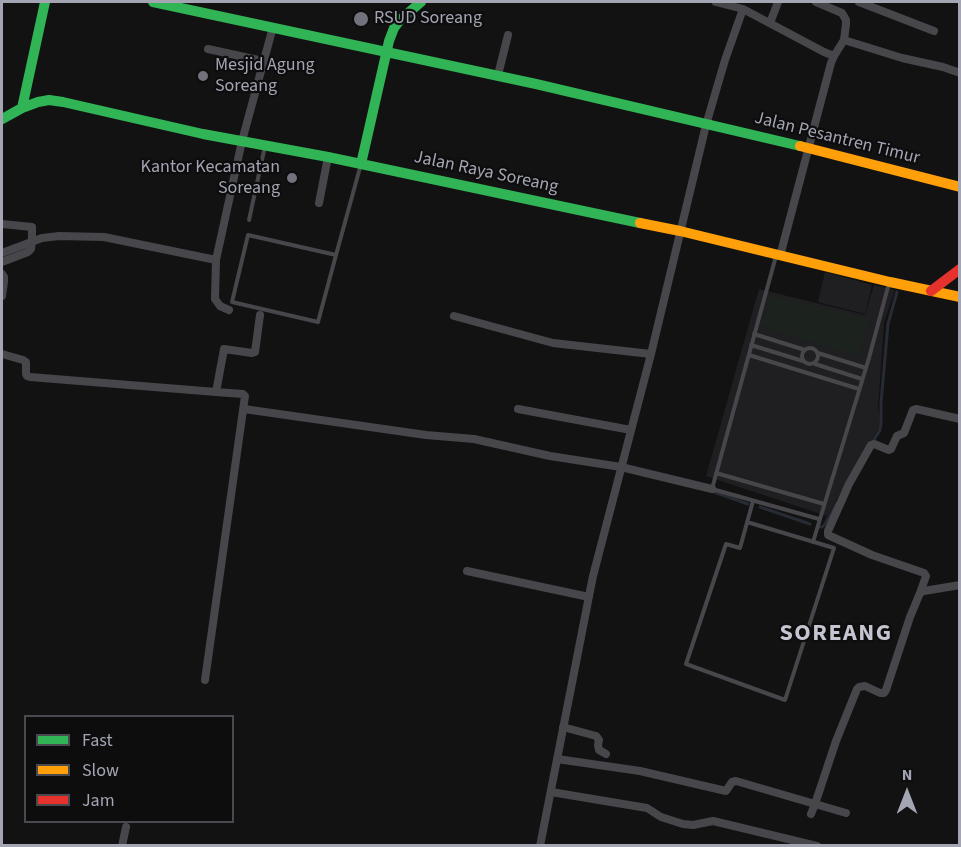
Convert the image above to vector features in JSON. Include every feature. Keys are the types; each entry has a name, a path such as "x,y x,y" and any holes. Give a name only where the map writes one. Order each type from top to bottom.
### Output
{"main road":[{"path":"22,108 45,2"},
{"name":"Jalan Pesantren Timur","path":"153,2 498,75 808,148 960,187"},
{"path":"361,164 394,28 421,2"},
{"name":"Jalan Raya Soreang","path":"2,119 38,102 49,100 63,102 203,134 328,157 680,231 960,297"},
{"path":"931,291 960,270"}],"street":[{"path":"716,2 743,9 834,56"},
{"path":"770,23 778,2"},
{"path":"778,255 831,63 843,40 846,24 842,13 816,2"},
{"path":"859,2 934,31"},
{"path":"540,846 593,576 651,354 706,125 743,9"},
{"path":"229,310 220,306 215,299 216,260 242,141 273,27"},
{"path":"498,75 508,35"},
{"path":"843,40 960,74"},
{"path":"208,49 263,61"},
{"path":"319,203 328,157"},
{"path":"2,224 32,227 32,249 2,262"},
{"path":"2,253 32,244 42,238 104,237 216,260"},
{"path":"2,274 4,282 2,296"},
{"path":"216,392 225,349 255,352 260,315"},
{"path":"454,316 553,343 651,354"},
{"path":"2,354 26,362 27,376 30,377 245,395 205,680"},
{"path":"811,814 857,689 865,686 880,693 886,690 910,616 926,576 924,573 872,555 828,535 828,531 849,484 871,445 890,450 897,436 904,433 913,410 916,408 960,419"},
{"path":"244,409 474,439 550,456 621,467 712,489"},
{"path":"518,409 631,430"},
{"path":"467,571 589,597"},
{"path":"920,593 960,585"},
{"path":"563,727 596,736 599,740 599,750 606,754"},
{"path":"557,759 640,771 726,791 730,784 736,781 846,813"},
{"path":"551,792 647,808 661,817 682,824 693,825 713,821 817,846"},
{"path":"122,846 126,827"}],"lane":[{"path":"249,220 265,145"},
{"path":"336,255 248,235 232,302 318,322 361,164"},
{"path":"778,255 712,489 819,519"},
{"path":"813,542 890,282"},
{"path":"754,334 805,350 812,348 818,353 866,368"},
{"path":"751,345 803,361 806,364 814,364 862,379"},
{"path":"803,361 802,353 805,350"},
{"path":"814,364 818,353"},
{"path":"749,355 859,389"},
{"path":"716,472 824,504"},
{"path":"747,522 834,548 785,700 686,664 726,544 740,548 747,522 753,501"}],"shaded area":[{"path":"825,272 872,285 865,314 818,302"},
{"path":"874,285 895,290 884,322 878,408 879,428 827,516 706,476 759,289 865,315"},
{"path":"770,296 869,319 858,356 761,326"}],"waterway":[{"path":"872,443 881,424 888,324 897,292"},
{"path":"711,491 748,504"},
{"path":"820,527 825,524 837,503"},
{"path":"760,507 810,524"}],"traffic: fast":[{"path":"22,108 45,2"},
{"path":"153,2 536,84 800,146"},
{"path":"361,164 389,41 400,20 421,2"},
{"path":"2,119 38,102 49,100 63,102 203,134 328,157 640,223"}],"traffic: slow":[{"path":"800,146 960,187"},
{"path":"640,223 960,297"}],"traffic: jam":[{"path":"931,291 960,269"}],"place":[{"name":"RSUD Soreang","path":"361,19"},
{"name":"Mesjid Agung Soreang","path":"203,76"},
{"name":"Kantor Kecamatan Soreang","path":"292,178"}],"district":[{"name":"SOREANG","path":"836,635"}]}
